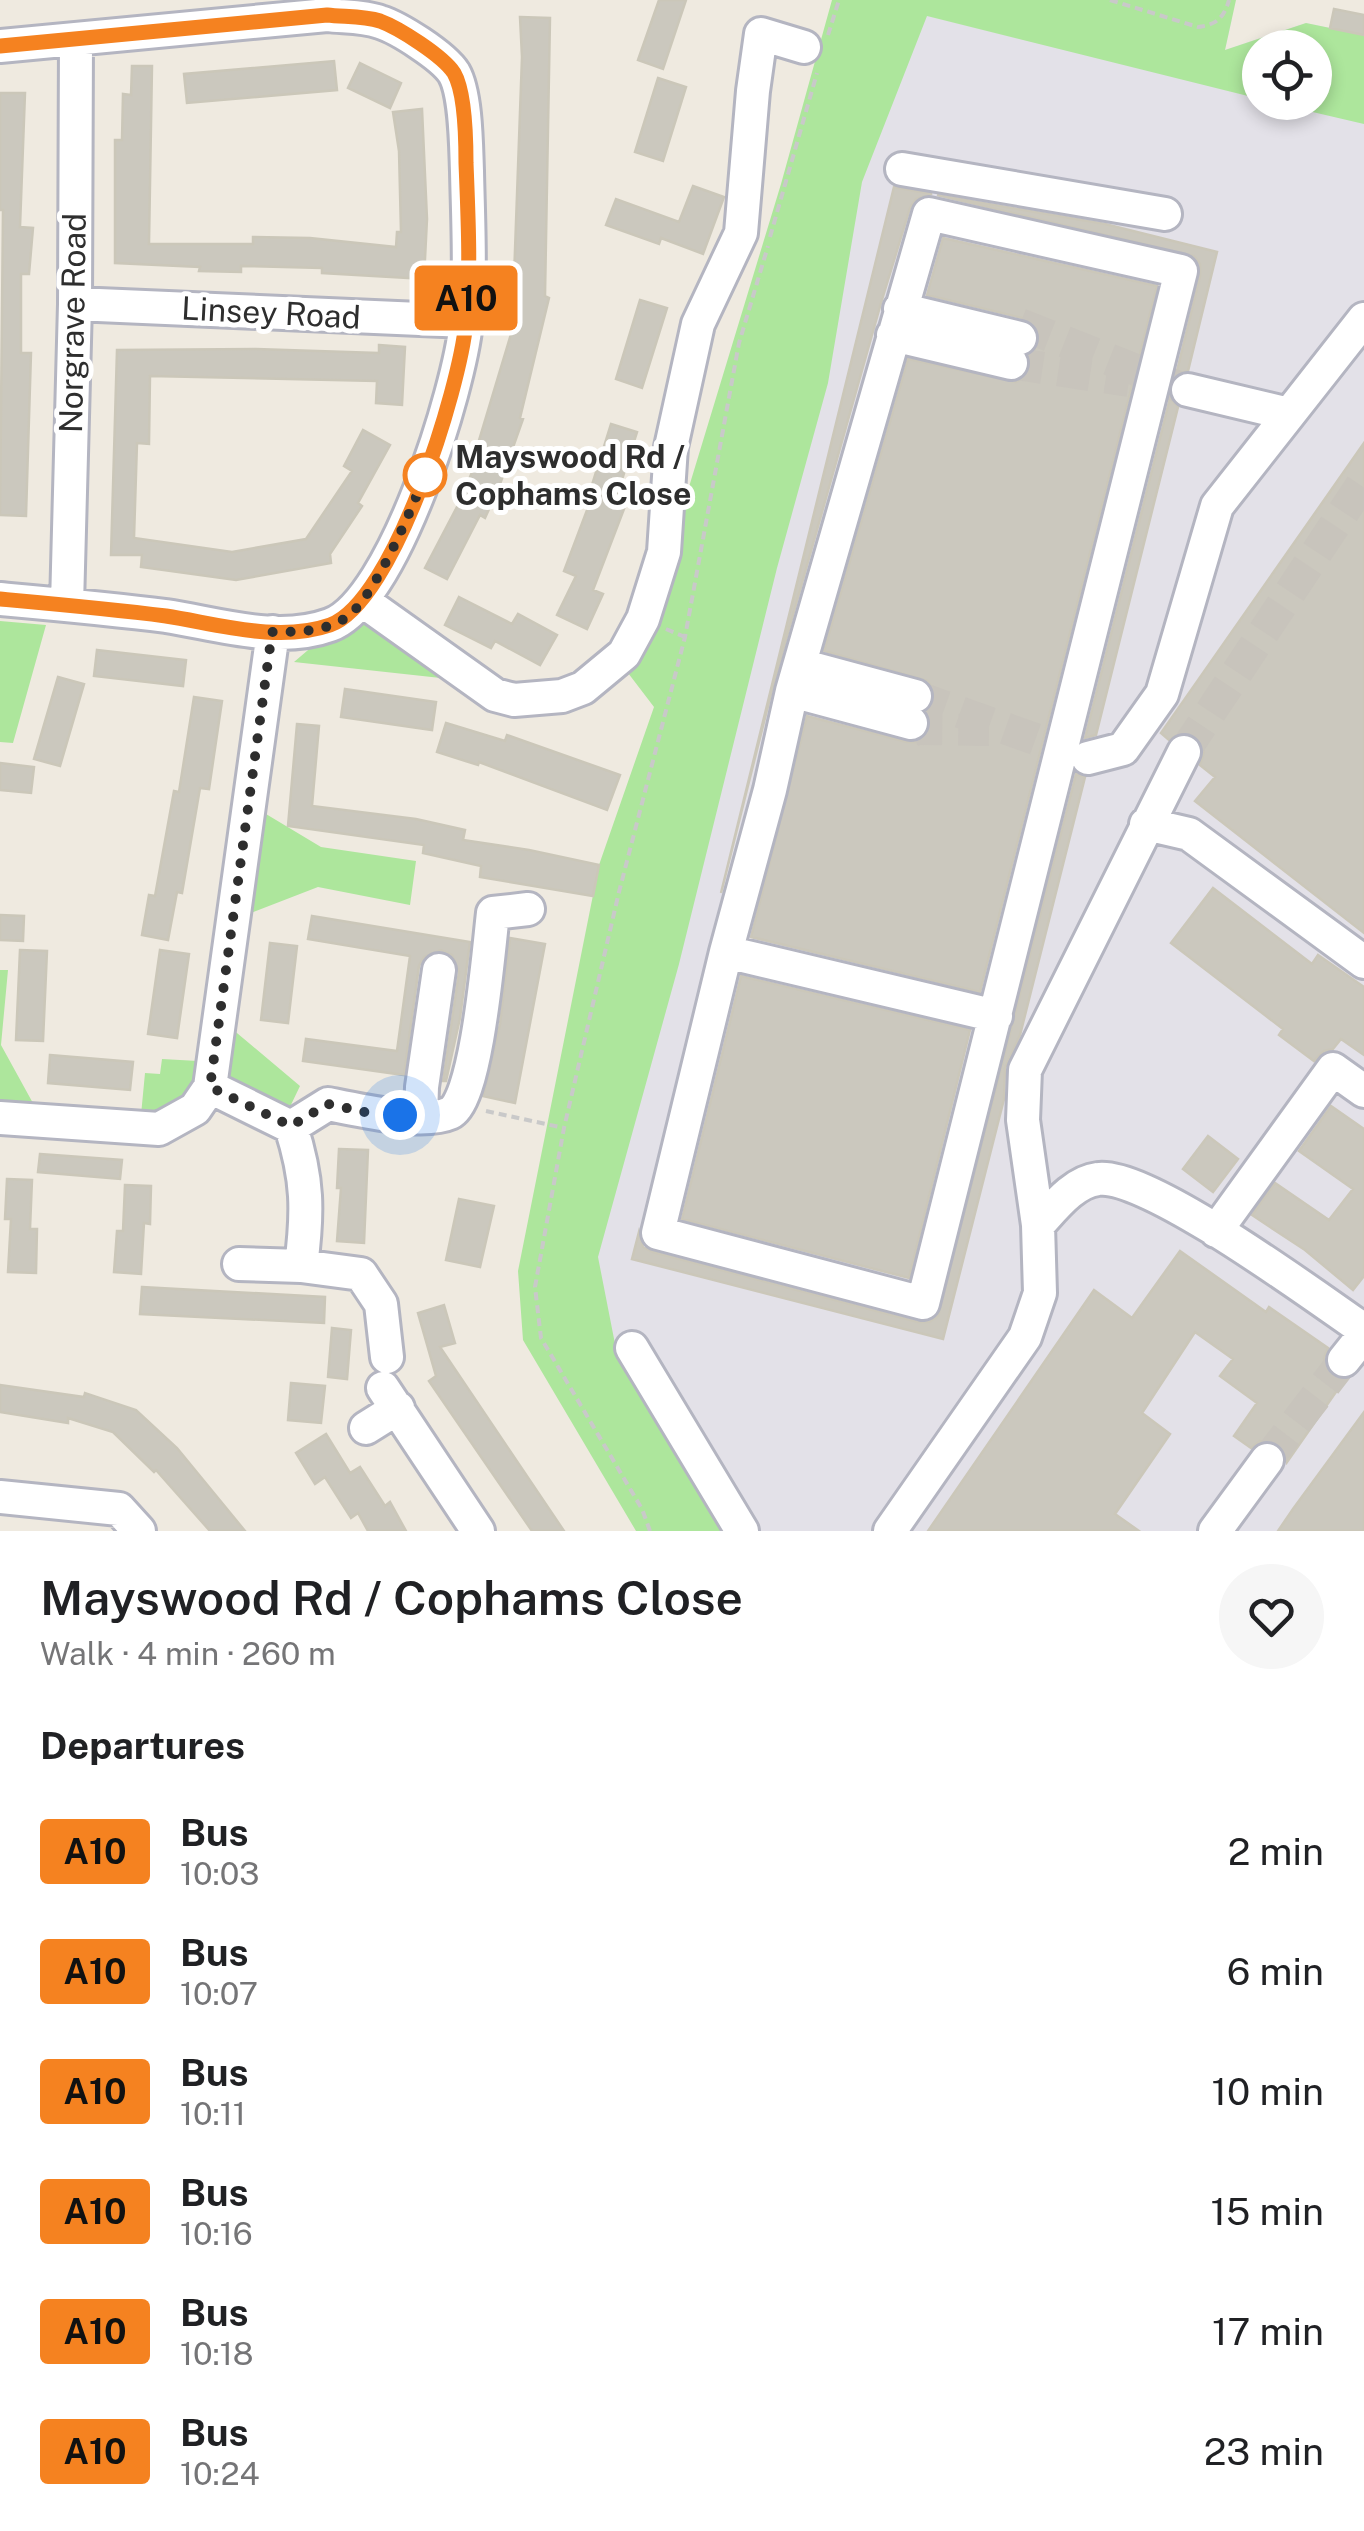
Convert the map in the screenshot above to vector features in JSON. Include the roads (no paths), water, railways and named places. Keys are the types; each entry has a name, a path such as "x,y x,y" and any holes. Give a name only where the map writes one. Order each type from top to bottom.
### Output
{"street":[{"path":"0,46 327,15 380,21 423,45 454,74 465,122 466,321 456,380 425,476 363,601 348,616 302,632 272,632 0,599"},
{"path":"363,601 495,694 514,700 562,696 583,688 624,654 643,619 664,552 671,447 698,324 741,233 753,91 747,31 817,50"},
{"name":"Norgrave Road","path":"66,605 75,304 76,40"},
{"path":"902,169 1165,214"},
{"path":"928,214 1181,271 923,1303 658,1233 795,685 899,315 928,214"},
{"name":"Linsey Road","path":"75,304 466,321"},
{"path":"899,315 1017,344"},
{"path":"1088,758 1123,749 1162,694 1217,506 1364,319"},
{"path":"1188,390 1290,414"},
{"path":"0,1118 159,1128 194,1109 210,1087 272,632"},
{"path":"795,685 913,714"},
{"path":"890,1531 1025,1337 1040,1293 1038,1225 1023,1120 1025,1070 1184,752"},
{"path":"1146,824 1189,834 1364,962"},
{"path":"291,1126 328,1104 378,1115 421,1116 448,1114 460,1106 476,1046 482,909 528,909"},
{"path":"726,952 996,1016"},
{"path":"421,1116 439,970"},
{"path":"1216,1232 1333,1069 1364,1091"},
{"path":"210,1087 291,1126 304,1167 306,1228 301,1266"},
{"path":"1038,1225 1066,1194 1098,1179 1127,1184 1194,1214 1357,1341"},
{"path":"239,1264 301,1266 360,1274 381,1304 389,1384 478,1531"},
{"path":"632,1348 742,1531"},
{"path":"366,1428 389,1384"},
{"path":"1215,1531 1267,1460"},
{"path":"0,1497 119,1509 139,1531"}],"tunnel":[{"path":"1020,324 1179,387"},
{"path":"1011,363 1129,381"},
{"path":"1184,752 1364,481"},
{"path":"915,696 1088,758"},
{"path":"911,732 989,730"},
{"path":"1267,1460 1344,1360"}],"place":[{"name":"Mayswood Rd / Cophams Close","path":"425,475"}]}
